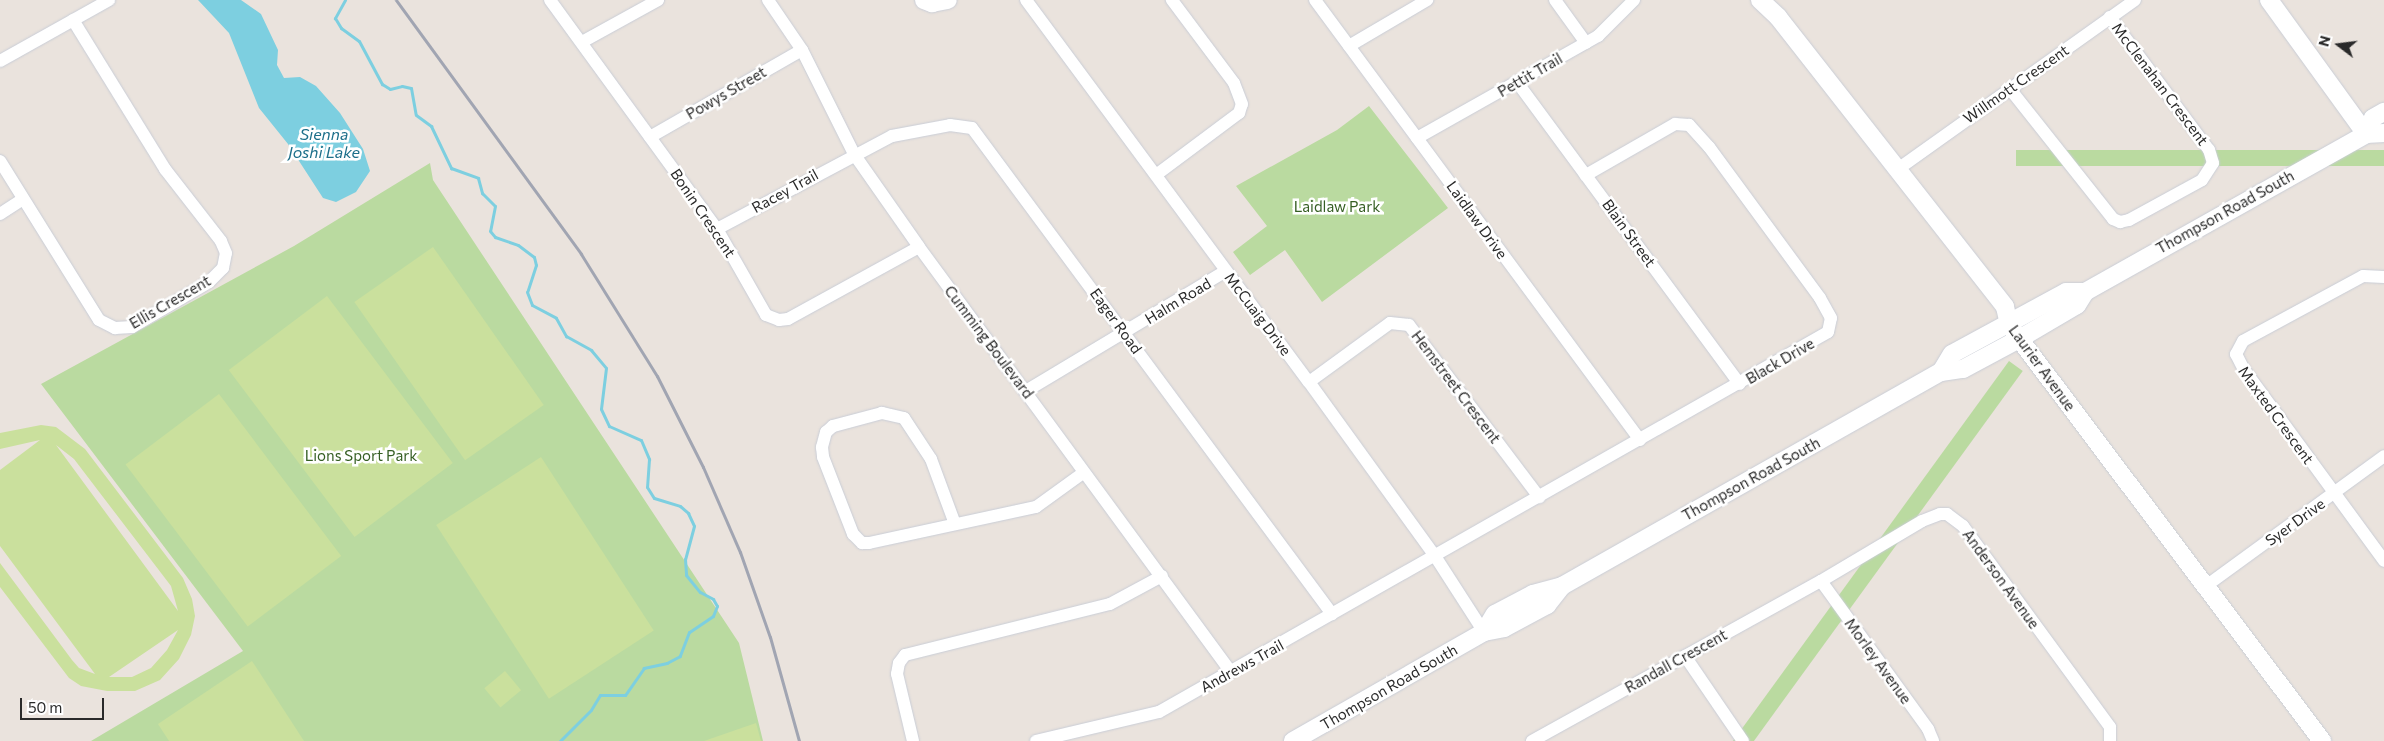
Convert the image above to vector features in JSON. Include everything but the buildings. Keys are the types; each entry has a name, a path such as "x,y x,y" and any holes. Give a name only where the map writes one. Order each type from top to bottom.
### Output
{"main road":[{"path":"924,0 932,3 948,0"},
{"name":"Laurier Avenue","path":"1760,0 1778,18 2005,307 2014,332 2322,741"},
{"path":"2269,0 2366,134"},
{"name":"Thompson Road South","path":"2366,134 2372,118 2384,112"},
{"name":"Thompson Road South","path":"1293,741 1484,632 1495,614 1533,594 1562,586 1941,372 1964,368 2014,332 2077,305 2085,292 2366,134 2384,133"}],"street":[{"path":"0,61 109,0"},
{"name":"Bonin Crescent","path":"550,0 717,229 766,315 779,320 788,319 919,247"},
{"path":"582,42 658,0"},
{"name":"Cumming Boulevard","path":"768,0 802,50 854,154 919,247 1231,672"},
{"name":"McCuaig Drive","path":"1026,0 1309,382 1435,556 1484,632"},
{"path":"1156,175 1239,113 1242,104 1234,82 1172,0"},
{"name":"Laidlaw Drive","path":"1315,0 1640,440"},
{"path":"1349,46 1427,0"},
{"path":"1555,0 1586,43"},
{"name":"Pettit Trail","path":"1417,138 1586,43 1611,26 1634,0"},
{"name":"Willmott Crescent","path":"1898,169 2135,0"},
{"name":"McClenahan Crescent","path":"2010,88 2113,219 2120,222 2129,220 2202,180 2213,163 2209,150 2110,17"},
{"name":"Ellis Crescent","path":"0,160 99,320 114,328 132,326 209,282 223,268 226,253 221,241 165,169 73,20"},
{"name":"Powys Street","path":"650,137 802,50"},
{"name":"Blain Street","path":"1517,82 1740,384"},
{"name":"Black Drive","path":"1435,556 1740,384 1828,332 1831,318 1709,147 1689,125 1675,124 1586,174"},
{"name":"Eager Road","path":"854,154 892,136 950,125 972,128 1332,614"},
{"name":"Racey Trail","path":"717,229 854,154"},
{"path":"0,214 23,199"},
{"name":"Halm Road","path":"1026,391 1226,271"},
{"name":"Maxted Crescent","path":"2384,278 2363,276 2243,340 2237,349 2237,360 2242,368 2384,561"},
{"name":"Hemstreet Crescent","path":"1309,382 1390,323 1409,325 1539,497"},
{"path":"955,524 931,459 904,418 882,413 833,426 826,432 822,447 823,457 857,540 869,543 1036,507 1084,473"},
{"name":"Syer Drive","path":"2206,586 2384,456"},
{"name":"Anderson Avenue","path":"1821,582 1935,515 1947,514 1955,518 2110,727 2110,741"},
{"name":"Andrews Trail","path":"1036,741 1158,712 1435,556"},
{"path":"913,741 897,674 898,663 905,655 1110,604 1162,576"},
{"name":"Randall Crescent","path":"1532,741 1821,582"},
{"name":"Morley Avenue","path":"1821,582 1928,729 1933,741"},
{"path":"1685,656 1743,741"}],"green space":[{"name":"Laidlaw Park","path":"1369,106 1448,208 1322,302 1285,250 1250,275 1233,252 1267,226 1236,186 1337,130"},
{"path":"2016,150 2384,150 2384,166 2016,166"},
{"name":"Lions Sport Park","path":"430,163 433,180 739,643 763,741 91,741 243,651 41,384 294,246"},
{"path":"433,247 544,405 465,460 354,302"},
{"path":"327,296 453,463 355,537 229,370"},
{"path":"2009,361 2023,371 1754,741 1733,741"},
{"path":"219,394 341,556 248,627 126,464"},
{"path":"41,425 56,427 85,449 183,578 192,599 195,616 191,635 179,659 160,680 135,691 107,691 81,686 69,678 0,587 0,563 72,660 79,668 95,674 0,546 0,470 40,440 0,449 0,433","holes":["56,445 74,459 171,586 178,611","178,630 167,650 151,668 132,677 109,677"]},
{"path":"541,457 654,631 549,699 436,525"},
{"path":"252,661 304,741 169,741 158,724"},
{"path":"505,671 521,690 500,708 484,688"},
{"path":"756,723 761,741 704,741"}],"water":[{"name":"Sienna Joshi Lake","path":"198,0 241,0 261,14 278,50 277,65 284,78 300,77 316,86 340,113 363,149 370,171 356,192 336,202 323,198 288,144 259,108 229,33"}],"waterway":[{"path":"345,0 335,18 341,28 359,41 382,84 390,89 402,86 411,88 416,115 431,126 451,168 478,178 482,193 495,206 490,231 495,237 518,245 534,257 536,265 527,292 532,305 556,318 566,336 591,350 606,368 601,409 609,426 641,440 649,459 647,487 654,498 680,506 688,513 694,526 685,559 686,575 700,592 713,599 717,606 713,616 689,632 680,656 667,663 644,668 625,695 600,695 591,710 560,741"}],"railway":[{"path":"396,0 581,254 657,376 703,467 740,552 770,637 799,741"}]}
